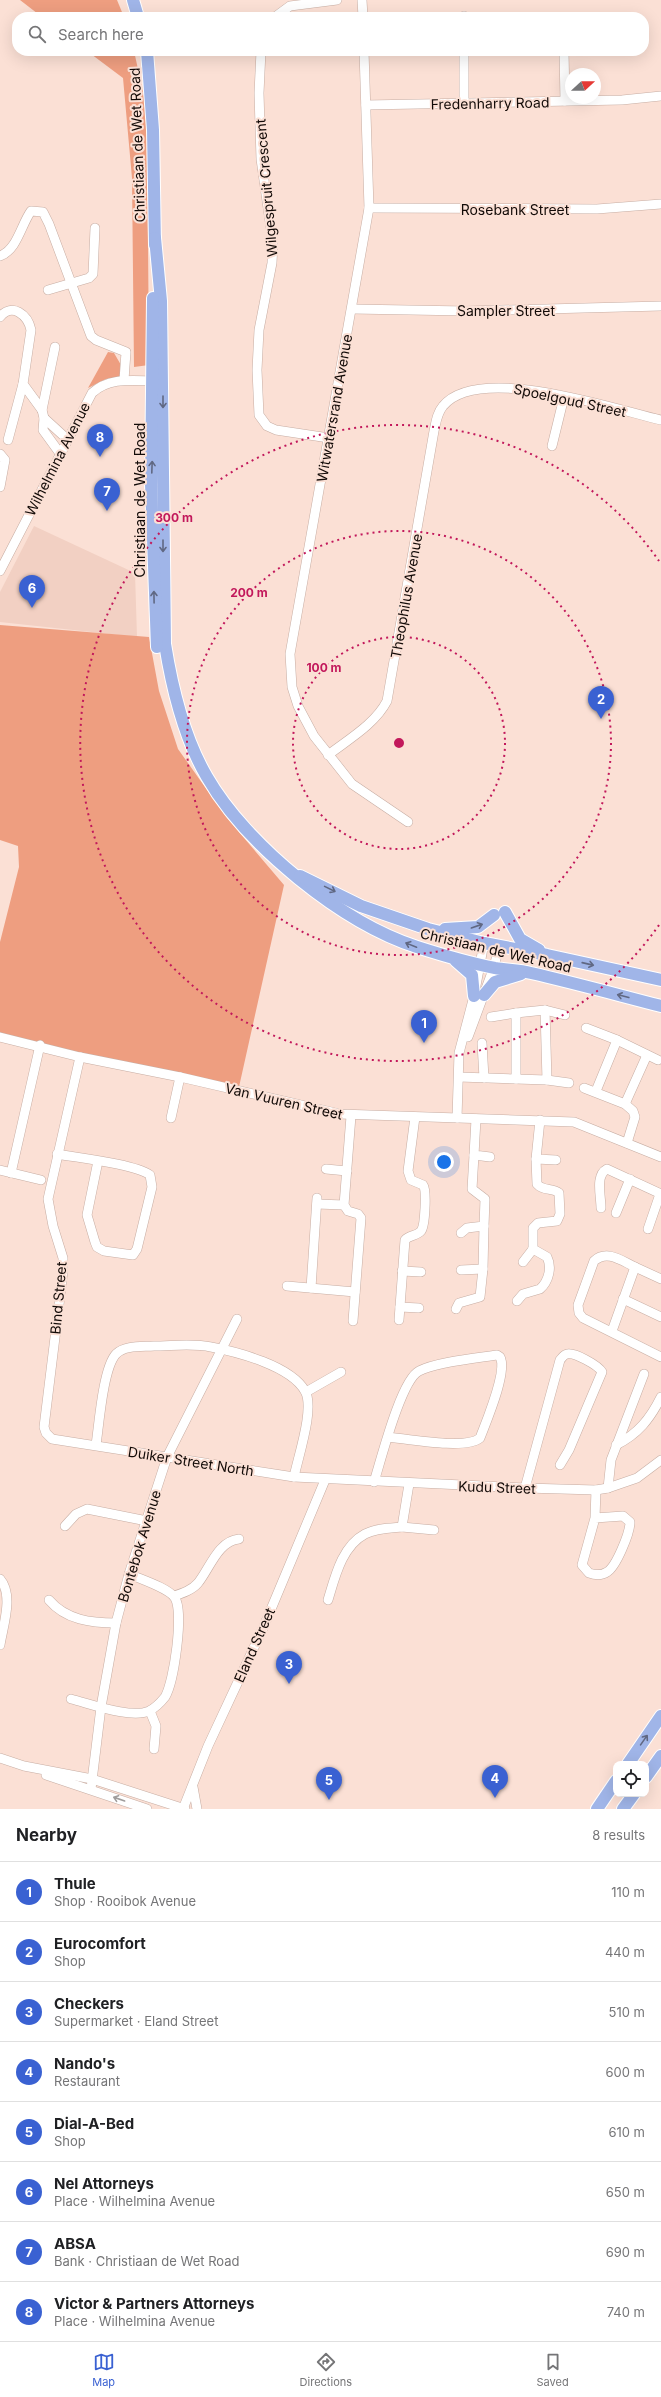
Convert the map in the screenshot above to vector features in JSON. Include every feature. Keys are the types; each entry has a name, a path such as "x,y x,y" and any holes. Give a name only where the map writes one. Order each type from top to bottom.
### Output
{"main road":[{"path":"132,0 136,12"},
{"name":"Christiaan de Wet Road","path":"148,56 152,91 155,238 162,301 158,381 165,644 175,696 195,754 213,786 233,812 261,843 309,888 356,920 415,947 494,968 530,972 661,1006"},
{"name":"Christiaan de Wet Road","path":"294,873 361,906 428,929 484,944 547,955 661,980"},
{"path":"428,929 472,928 482,925 500,914 520,939 547,955"},
{"path":"448,956 470,970 479,995 495,982 530,972"},
{"path":"630,1761 661,1716"},
{"path":"649,1773 661,1756"},
{"path":"596,1809 613,1785"},
{"path":"623,1809 632,1797"}],"street":[{"path":"282,12 290,6 337,0"},
{"path":"362,0 363,12"},
{"name":"Wilgespruit Crescent","path":"261,56 259,93 261,159 273,243 272,263 259,330 257,370 259,415 267,426 276,430 329,438"},
{"name":"Witwatersrand Avenue","path":"364,56 369,208 290,654 292,687 298,706 314,736 352,784 408,822"},
{"path":"464,56 464,104"},
{"path":"564,56 565,101"},
{"name":"Fredenharry Road","path":"601,100 661,96"},
{"name":"Fredenharry Road","path":"366,105 565,101"},
{"name":"Rosebank Street","path":"369,208 608,209 661,204"},
{"path":"0,256 5,254 15,243 31,211 43,212 49,224 91,336 96,340 126,352 124,380"},
{"path":"48,290 88,278 93,274 95,228"},
{"name":"Sampler Street","path":"352,309 474,311 661,306"},
{"path":"0,317 4,313 14,310 19,312 29,321 31,330 23,384 8,440"},
{"path":"55,347 43,414 43,430 59,452"},
{"name":"Wilhelmina Avenue","path":"0,571 59,452 92,393 102,386 124,380 158,381"},
{"path":"23,384 43,414 66,439"},
{"name":"Spoelgoud Street","path":"438,412 448,400 461,394 490,387 534,389 661,420"},
{"path":"552,446 564,397"},
{"name":"Theophilus Avenue","path":"328,755 370,722 382,711 387,701 438,412"},
{"path":"0,454 5,460 0,487"},
{"path":"479,995 484,944"},
{"path":"457,1118 461,1042 479,995 494,968 499,947"},
{"path":"545,1010 547,1080"},
{"path":"491,1018 516,1013 545,1010 565,1015"},
{"path":"516,1013 516,1079"},
{"path":"586,1028 617,1040 658,1060"},
{"name":"Van Vuuren Street","path":"0,1037 40,1045 80,1057 180,1077 351,1116 574,1122 627,1143"},
{"path":"596,1091 617,1040"},
{"path":"482,1043 484,1078"},
{"path":"11,1173 40,1045"},
{"path":"625,1104 647,1055"},
{"name":"Bind Street","path":"58,1440 48,1436 44,1427 63,1272 61,1251 49,1209 48,1198 80,1057"},
{"path":"171,1118 180,1077"},
{"path":"459,1077 569,1082"},
{"path":"584,1088 596,1091 625,1104 634,1110 635,1118 627,1143 661,1156"},
{"path":"351,1116 344,1205 348,1211 358,1214 361,1218 353,1321"},
{"path":"399,1320 405,1240 418,1234 423,1227 426,1199 425,1187 411,1180 408,1171 415,1117"},
{"path":"456,1309 459,1303 474,1300 481,1295 485,1199 472,1189 476,1119"},
{"path":"523,1262 533,1249 532,1234 535,1225 557,1221 560,1214 559,1193 553,1190 544,1190 537,1184 536,1159 540,1120"},
{"path":"57,1154 98,1161 146,1172 152,1179 152,1187 137,1249 133,1255 104,1251 97,1247 87,1215 98,1161"},
{"path":"474,1155 490,1157"},
{"path":"536,1159 556,1160"},
{"path":"326,1169 347,1171"},
{"path":"601,1208 600,1178 602,1172 610,1169 660,1194 648,1230"},
{"path":"0,1170 41,1180"},
{"path":"616,1213 630,1179"},
{"path":"311,1288 317,1201 344,1205"},
{"path":"462,1232 467,1228 484,1226"},
{"path":"517,1301 523,1294 540,1289 549,1275 550,1266 547,1256 533,1249"},
{"path":"661,1279 604,1255 594,1261 578,1305 579,1313 583,1318 612,1331 661,1357"},
{"path":"612,1331 635,1267"},
{"path":"461,1270 483,1270"},
{"path":"402,1271 422,1272"},
{"path":"287,1286 355,1292"},
{"path":"623,1299 661,1316"},
{"path":"400,1307 419,1308"},
{"name":"Bontebok Avenue","path":"91,1789 101,1707 116,1623 129,1574 167,1457 237,1319"},
{"path":"96,1445 108,1369 117,1354 125,1349 168,1346 200,1346 248,1357 288,1373 306,1392 308,1410 294,1477"},
{"path":"525,1488 560,1360 564,1355 569,1354 595,1364 602,1372 569,1450 560,1465"},
{"path":"374,1482 388,1437 412,1375 431,1367 493,1355 500,1357 503,1365 500,1378 480,1438 476,1441 463,1444 388,1437"},
{"path":"306,1392 341,1372"},
{"path":"608,1488 608,1473 616,1445 644,1374"},
{"path":"616,1445 630,1437 650,1419 661,1397"},
{"name":"Duiker Street North","path":"58,1440 294,1477 325,1480"},
{"name":"Kudu Street","path":"325,1480 596,1490 608,1488 637,1478 661,1460"},
{"name":"Eland Street","path":"183,1809 264,1626 325,1480"},
{"path":"402,1527 409,1484"},
{"path":"595,1518 623,1516 630,1522 630,1528 619,1553 609,1571 603,1574 589,1573 582,1565 595,1518 596,1490"},
{"path":"66,1526 76,1514 87,1509 147,1521"},
{"path":"328,1600 346,1551 358,1539 376,1529 402,1527 434,1530"},
{"path":"174,1596 198,1583 222,1548 229,1541 239,1539"},
{"path":"71,1699 133,1713 150,1710 165,1697 170,1680 180,1612 174,1596 129,1574"},
{"path":"0,1579 5,1587 6,1598 0,1645"},
{"path":"49,1600 55,1607 74,1618 116,1623"},
{"path":"150,1710 156,1726 154,1749"},
{"path":"0,1758 147,1809"},
{"path":"24,1766 92,1779 183,1809"},
{"path":"194,1782 193,1796 197,1809"}],"shaded area":[{"path":"20,0 117,0 122,12 36,12"},
{"path":"94,56 135,56 147,110 149,365 134,367 132,178 123,78"},
{"path":"108,352 114,353 121,365 120,377 106,379 88,388"},
{"path":"34,526 135,573 137,637 0,622 0,592"},
{"path":"0,625 149,637 159,691 178,749 227,818 284,885 239,1087 80,1057 0,1033 0,942 19,867 18,846 0,840"}],"place":[{"name":"Victor & Partners Attorneys","path":"100,457"},
{"name":"ABSA","path":"107,511"},
{"name":"Nel Attorneys","path":"32,608"},
{"name":"Eurocomfort","path":"601,719"},
{"name":"Thule","path":"424,1043"},
{"name":"Checkers","path":"289,1684"},
{"name":"Nando's","path":"495,1798"},
{"name":"Dial-A-Bed","path":"329,1800"}]}
